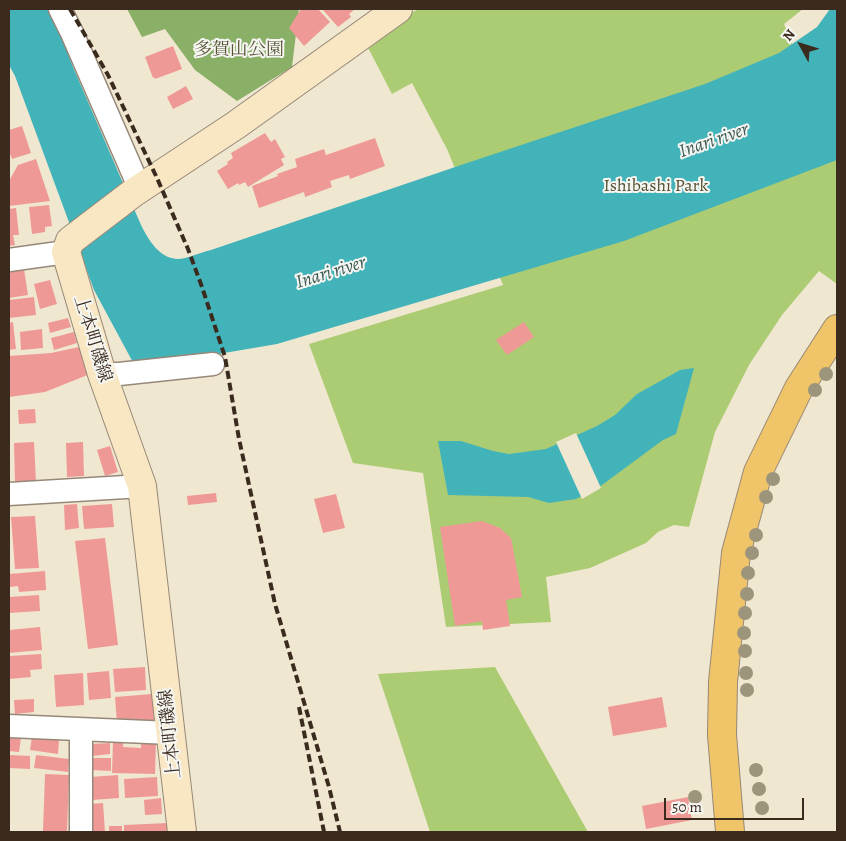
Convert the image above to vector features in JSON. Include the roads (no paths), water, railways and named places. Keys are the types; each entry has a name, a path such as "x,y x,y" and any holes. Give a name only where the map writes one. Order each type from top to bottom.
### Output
{"highway":[{"path":"730,832 722,736 723,682 736,553 758,472 799,388 837,328"}],"street":[{"path":"60,9 72,33 137,191"},
{"path":"9,260 68,246 137,191 236,125 398,9"},
{"name":"上本町磯線","path":"68,246 102,374 142,486 182,832"},
{"path":"102,374 119,374 212,364"},
{"path":"9,494 142,486"},
{"path":"9,726 171,733"},
{"path":"80,832 81,730"}],"water":[{"name":"Inari river","path":"9,9 48,9 55,18 73,67 141,225 155,247 171,258 185,258 211,250 705,84 779,53 817,27 830,9 837,9 837,160 624,241 277,344 136,368 94,290 15,76 9,65"},
{"path":"694,368 676,434 663,440 602,485 576,499 549,503 528,497 448,495 438,441 461,441 509,454 546,449 597,426 615,415 637,394 680,370"}],"railway":[{"path":"70,9 108,75 157,178 188,249 225,357 239,439 275,604 329,787 340,832"},
{"path":"299,707 324,832"}],"park label":[{"name":"多賀山公園","path":"239,51"},
{"name":"Ishibashi Park","path":"656,187"}]}
